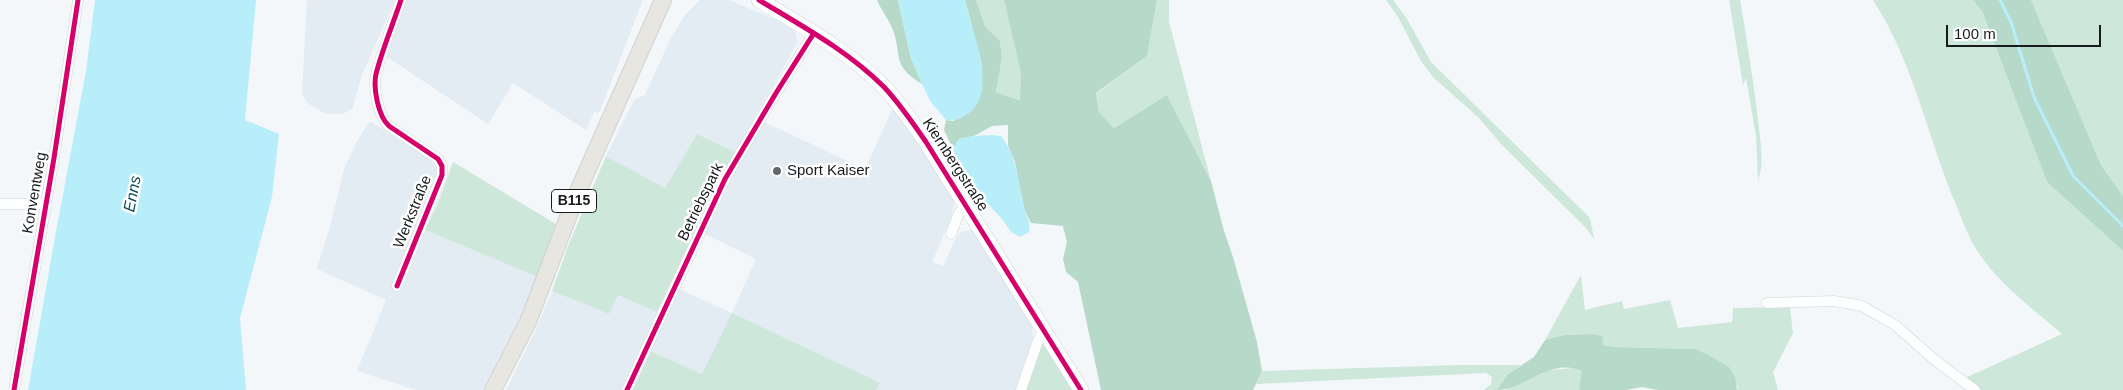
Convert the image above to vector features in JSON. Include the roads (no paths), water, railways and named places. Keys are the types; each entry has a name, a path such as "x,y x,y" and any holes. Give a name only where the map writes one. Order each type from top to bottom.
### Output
{"main road":[{"name":"B115","path":"493,390 528,322 578,191 643,47 659,4"}],"street":[{"name":"Konventweg","path":"14,390 47,204 78,0"},
{"name":"Werkstraße","path":"397,286 442,175 442,166 438,159 389,126 382,120 380,112 376,76 401,0"},
{"name":"Kiernbergstraße","path":"759,0 814,33 871,75 899,104 926,142 1081,390"},
{"name":"Betriebspark","path":"627,390 725,179 814,33"},
{"path":"0,204 47,204"},
{"path":"950,234 959,213 967,207"},
{"path":"1767,303 1834,301 1862,306 1894,325 1936,361 1975,390"},
{"path":"1021,390 1039,338 1045,331"}],"water":[{"name":"Enns","path":"95,0 256,0 245,120 279,134 272,197 240,318 246,390 28,390 86,71"},
{"path":"898,0 965,0 981,60 983,76 982,91 977,104 965,116 955,120 946,120 930,101 911,58"},
{"path":"992,135 1001,136 1010,152 1016,170 1029,225 1029,232 1020,237 1011,232 1002,219 966,181 953,149 959,139"}],"waterway":[{"path":"2000,0 2011,22 2034,97 2073,176 2123,226"}],"place":[{"name":"Sport Kaiser","path":"777,171"}]}
